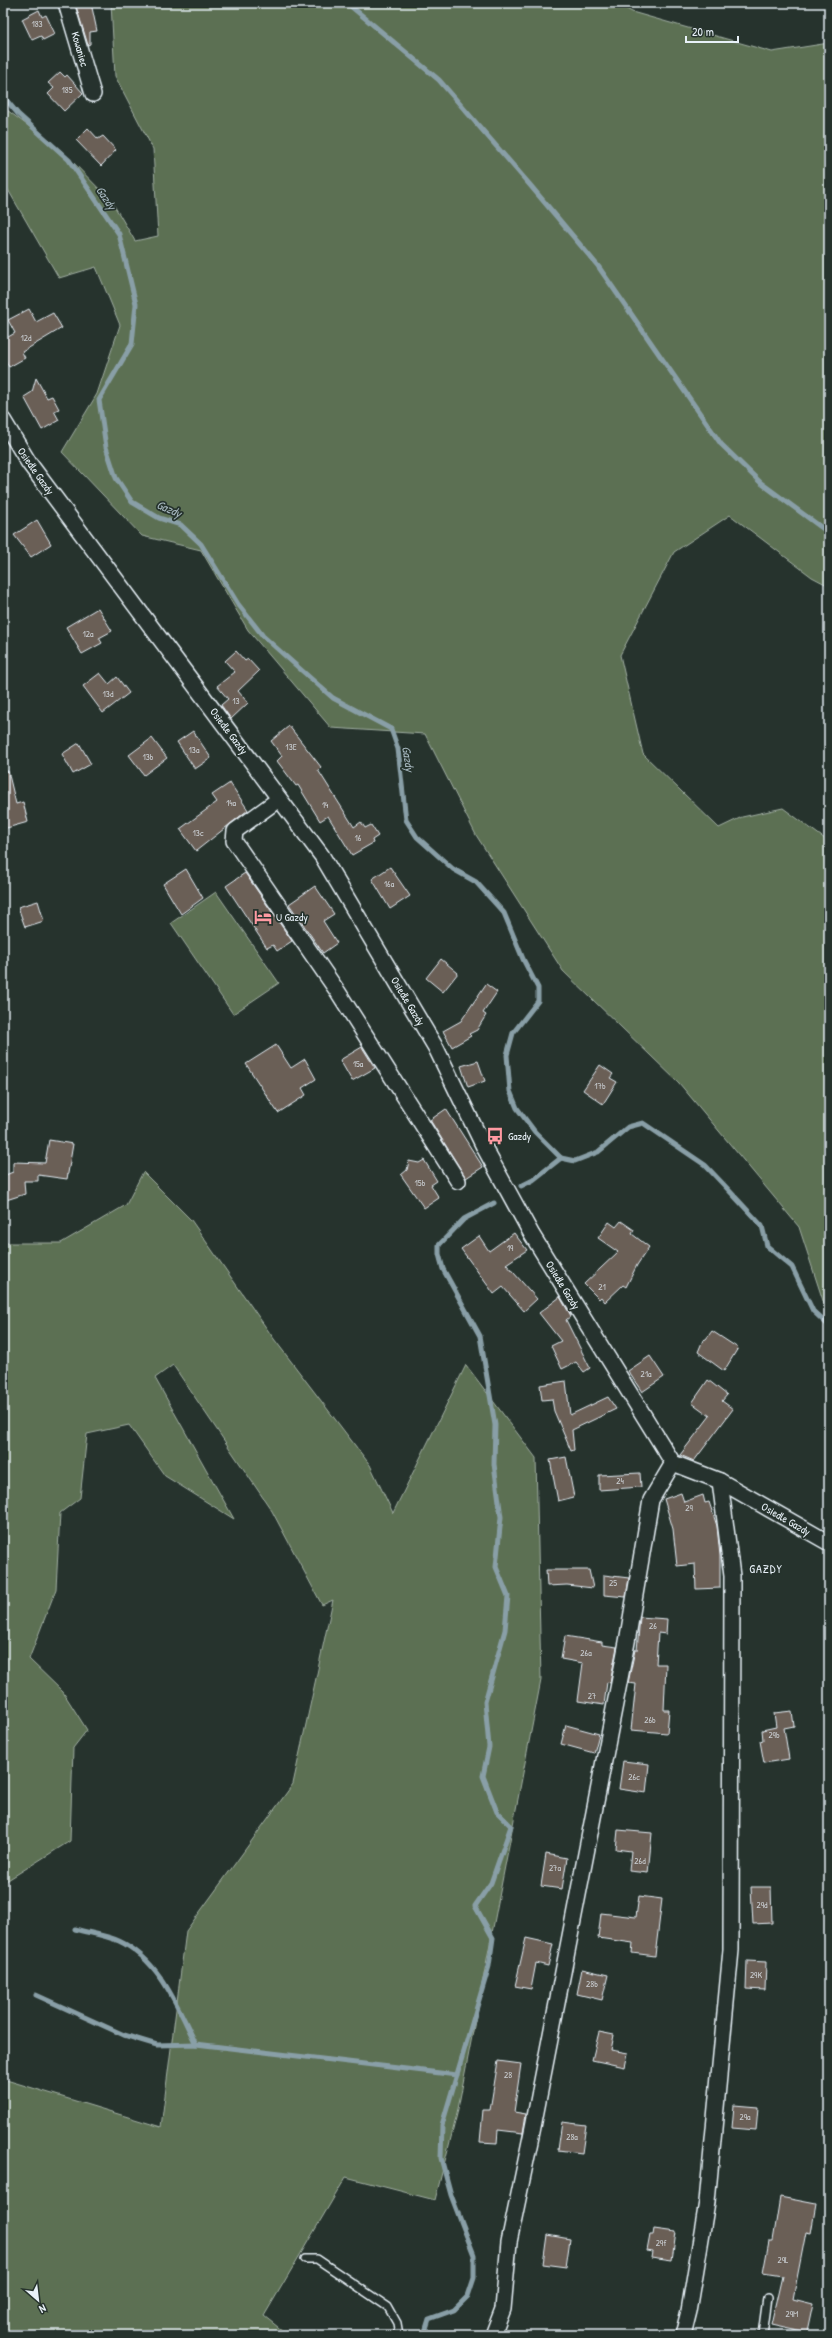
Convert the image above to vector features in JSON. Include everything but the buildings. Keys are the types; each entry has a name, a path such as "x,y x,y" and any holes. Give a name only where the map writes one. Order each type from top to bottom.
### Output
{"street":[{"name":"Kowaniec","path":"66,3 93,94"},
{"name":"Osiedle Gazdy","path":"3,420 29,463 322,856 436,1048 485,1149 532,1235 673,1463 720,1481 829,1543"},
{"path":"279,799 236,831 234,841 338,992 458,1181"},
{"path":"493,2335 503,2309 509,2242 624,1657 651,1500 673,1463"},
{"path":"683,2335 689,2311 707,2202 731,1950 732,1576 720,1481"}],"lane":[{"path":"305,2259 317,2259 388,2307 397,2323 399,2335"},
{"path":"762,2335 767,2298"}],"green space":[{"path":"111,3 616,3 632,12 772,52 829,43 829,586 812,577 730,515 674,552 620,655 643,754 719,828 742,817 783,808 829,842 829,1319 799,1227 679,1083 563,971 476,835 425,734 331,728 248,630 201,550 142,536 62,452 97,394 120,325 96,267 59,278 3,181 3,107 63,152 112,202 135,241 158,236 153,149 115,76"},
{"path":"216,892 279,983 233,1014 171,923"},
{"path":"143,1172 191,1220 274,1339 370,1465 393,1513 466,1365 536,1458 541,1680 457,2114 435,2200 346,2177 264,2316 288,2335 3,2335 3,2079 161,2127 186,1931 293,1784 333,1600 322,1605 272,1511 173,1365 155,1378 234,1519 165,1476 129,1425 87,1434 80,1498 60,1513 56,1589 29,1659 63,1692 87,1730 73,1748 70,1841 3,1883 3,1243 61,1243 126,1205"}],"waterway":[{"path":"347,3 439,80 530,185 598,266 721,444 761,483 829,533"},
{"name":"Gazdy","path":"3,96 18,114 69,160 119,234 136,304 132,344 99,400 106,447 116,478 132,502 159,518 181,525 201,544 238,604 263,636 333,698 391,729 398,749 406,820 417,837 453,869 476,882 504,913 523,959 538,988 538,1001 513,1033 507,1055 510,1091 517,1108 535,1132 561,1158 575,1161 598,1152 628,1127 643,1123 705,1165 762,1226 767,1246 792,1267 813,1311 829,1326"},
{"path":"521,1186 533,1180 561,1158"},
{"path":"424,2335 429,2319 454,2310 468,2296 474,2278 474,2255 451,2195 441,2158 442,2125 489,1966 493,1938 475,1906 491,1883 511,1826 497,1812 483,1776 489,1747 485,1702 505,1630 508,1596 496,1567 501,1517 494,1464 495,1425 480,1336 443,1269 439,1254 439,1245 464,1219 494,1203"},
{"path":"75,1929 119,1941 133,1949 146,1960 166,1985 196,2044"},
{"path":"36,1995 124,2035 157,2045 196,2044 457,2075"}],"place":[{"name":"U Gazdy","path":"263,917"},
{"name":"Gazdy","path":"495,1136"}],"district":[{"name":"GAZDY","path":"766,1569"}]}
